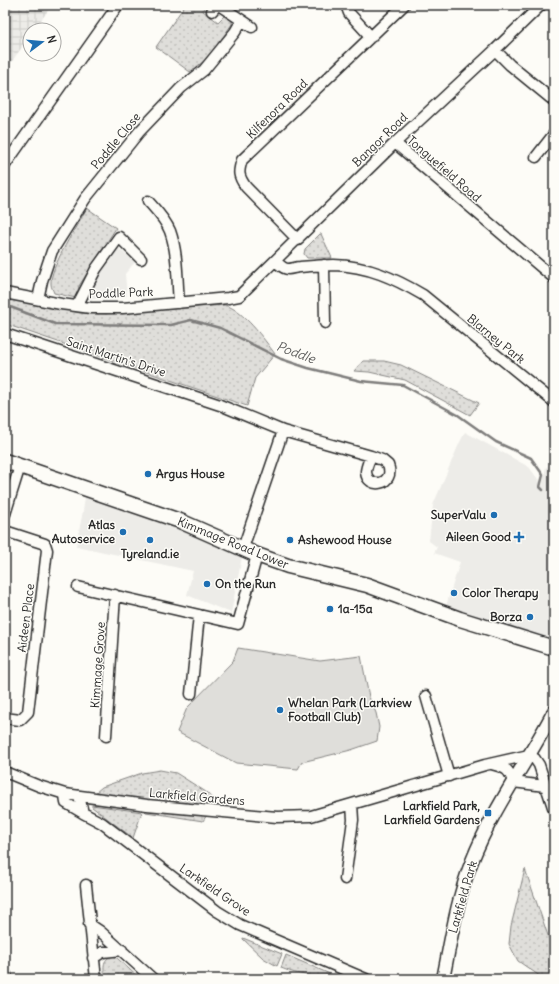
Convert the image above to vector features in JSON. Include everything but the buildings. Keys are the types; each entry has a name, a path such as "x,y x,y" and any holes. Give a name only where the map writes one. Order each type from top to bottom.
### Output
{"main road":[{"name":"Kimmage Road Lower","path":"5,461 180,521 257,555 288,566 367,585 460,619 554,648"}],"street":[{"path":"5,165 118,5"},
{"path":"346,5 349,13 371,37"},
{"name":"Kilfenora Road","path":"298,240 240,180 239,171 242,160 404,5"},
{"name":"Bangor Road","path":"239,296 298,240 395,143 541,5"},
{"path":"216,7 242,20 252,27"},
{"name":"Poddle Close","path":"38,299 52,251 85,200 139,132 181,88 204,70 235,32 242,20"},
{"path":"495,50 510,65 554,101"},
{"path":"536,157 554,134"},
{"name":"Tonguefield Road","path":"395,143 554,278"},
{"path":"148,200 153,213 163,218 170,230 174,245 179,303"},
{"path":"77,306 96,269 119,237 140,259"},
{"name":"Blarney Park","path":"275,261 281,267 287,269 324,265 348,266 381,273 401,282 422,295 554,402"},
{"path":"324,265 325,323"},
{"name":"Poddle Park","path":"5,293 61,304 91,308 123,308 239,296"},
{"name":"Saint Martin's Drive","path":"5,334 220,405 283,431 371,456"},
{"path":"243,548 283,431"},
{"path":"5,514 20,466"},
{"name":"Aideen Place","path":"5,531 45,544 47,550 28,712 20,720 5,718"},
{"path":"78,587 238,624 257,555"},
{"name":"Kimmage Grove","path":"106,736 115,595"},
{"path":"191,694 199,614"},
{"path":"426,696 449,776"},
{"name":"Larkfield Park","path":"443,979 463,888 472,862 482,838 554,711"},
{"path":"528,755 535,759 539,765 554,810"},
{"name":"Larkfield Gardens","path":"5,772 39,786 65,794 147,806 277,817 311,816 528,755"},
{"path":"492,764 504,768 510,773 513,782 545,786"},
{"name":"Larkfield Grove","path":"65,794 66,803 102,824 199,898 240,925 366,979"},
{"path":"79,796 83,813"},
{"path":"345,879 353,820 352,804"},
{"path":"86,885 96,979"},
{"path":"89,924 122,950 153,979"},
{"path":"93,958 103,952 122,950"}],"shaded area":[{"path":"5,5 52,5 40,22 22,22 22,47 5,71"},
{"path":"185,5 207,5 203,11 218,22 224,16 232,18 232,24 209,57 190,72 156,47"},
{"path":"87,208 116,228 79,286 76,298 54,293 51,284 59,257"},
{"path":"320,234 332,258 307,258 304,254 305,249"},
{"path":"117,247 135,262 125,274 127,296 84,300 107,259"},
{"path":"5,294 80,313 105,314 225,305 232,308 246,319 275,354 255,378 247,406 5,324"},
{"path":"363,361 384,361 401,365 479,403 470,415 405,380 369,372 354,371"},
{"path":"465,432 529,467 542,487 546,467 554,466 554,639 446,606 460,562 434,553 437,547 429,541 433,505"},
{"path":"85,497 178,529 242,557 231,613 187,595 193,571 76,546"},
{"name":"Whelan Park (Larkview Football Club)","path":"238,648 320,661 361,656 369,697 376,713 379,727 377,741 351,750 302,762 298,769 236,763 177,732 187,708 233,661"},
{"path":"160,770 176,773 206,792 216,801 203,821 146,812 142,808 83,803 102,787 142,773"},
{"path":"92,805 142,812 133,838 92,807"},
{"path":"525,869 554,953 554,979 544,979 518,961 509,944 511,926"},
{"path":"243,938 282,954 277,966 263,958"},
{"path":"286,955 330,975 305,975 281,968"},
{"path":"113,956 140,979 105,979 105,962 109,957"}],"waterway":[{"name":"Poddle","path":"5,305 55,324 171,325 191,320 220,328 281,359 308,368 361,381 403,385 458,415 496,442 531,458 543,475 540,487 543,490"}],"place":[{"name":"Argus House","path":"148,474"},
{"name":"SuperValu","path":"494,515"},
{"name":"Atlas Autoservice","path":"123,532"},
{"name":"Aileen Good","path":"519,537"},
{"name":"Tyreland.ie","path":"150,540"},
{"name":"Ashewood House","path":"290,540"},
{"name":"On the Run","path":"207,584"},
{"name":"Color Therapy","path":"454,593"},
{"name":"1a-15a","path":"330,609"},
{"name":"Borza","path":"530,617"},
{"name":"Whelan Park (Larkview Football Club)","path":"280,710"},
{"name":"Larkfield Park, Larkfield Gardens","path":"488,813"}]}
